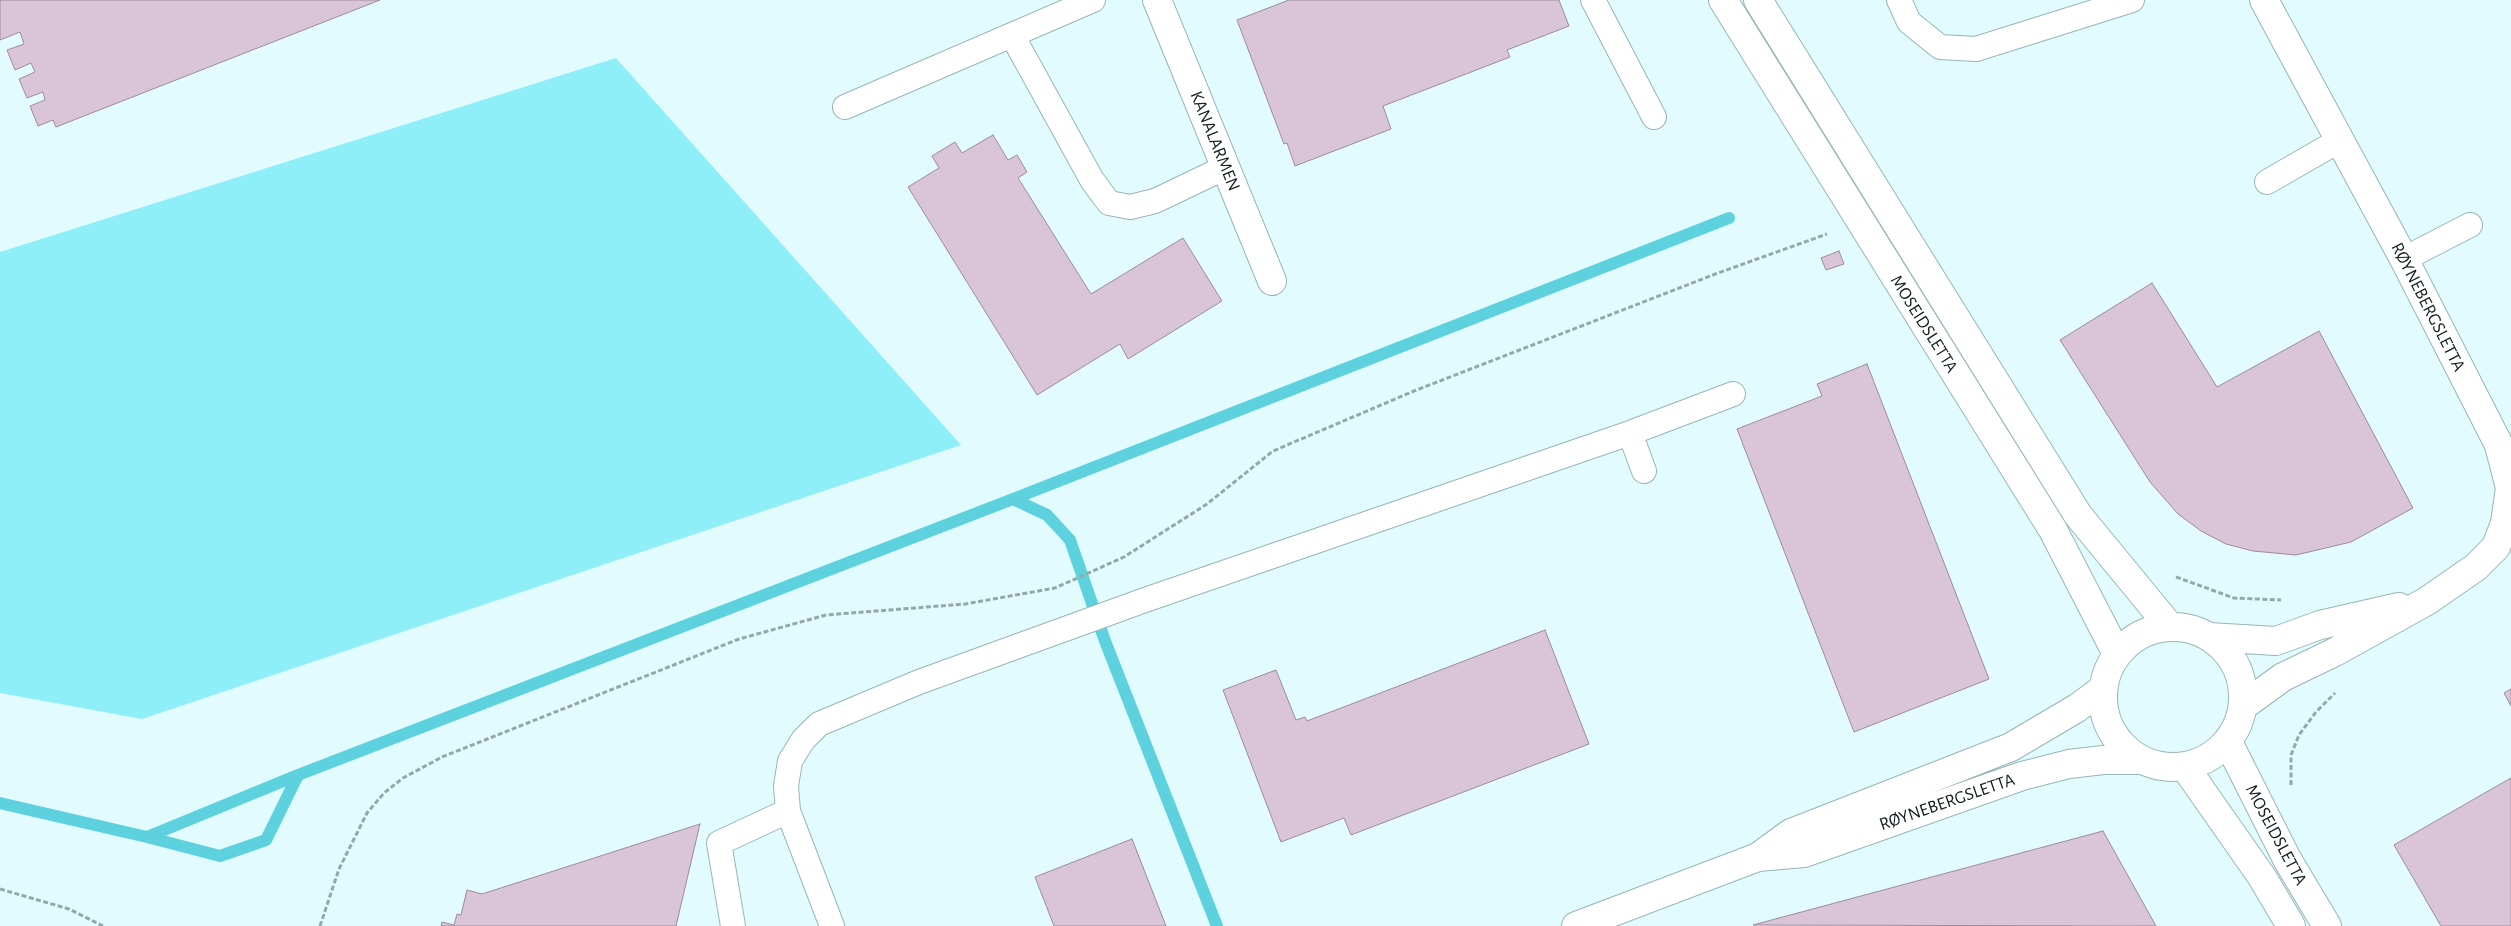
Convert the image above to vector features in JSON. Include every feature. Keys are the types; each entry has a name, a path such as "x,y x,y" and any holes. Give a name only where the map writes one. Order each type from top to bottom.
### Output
{"street":[{"name":"KANALARMEN","path":"1157,0 1272,281"},
{"name":"MOSEIDSLETTA","path":"1723,0 2053,530 2117,654"},
{"name":"MOSEIDSLETTA","path":"1758,0 2078,515 2170,626"},
{"name":"RØYNEBERGSLETTA","path":"2243,706 2283,677 2335,652 2427,601 2476,567 2496,547 2505,524 2510,488 2499,445 2404,259 2264,0"},
{"name":"RØYNEBERGSLETTA","path":"2209,637 2276,641 2320,624 2427,601"},
{"path":"2170,626 2191,628 2209,637 2226,650 2237,668 2243,686 2243,706 2238,726 2228,742 2208,759 2185,767 2161,768 2139,760 2121,746 2108,727 2102,708 2102,689 2107,670 2117,654 2140,634 2170,626"},
{"name":"RØYNEBERGSLETTA","path":"1576,926 1758,857 1791,833 2011,746 2077,708 2102,689"},
{"name":"MOSEIDSLETTA","path":"2228,742 2287,859 2327,926"},
{"name":"RØYNEBERGSLETTA","path":"1758,857 1804,853 2022,776 2059,766 2103,760 2139,760"},
{"name":"MOSEIDSLETTA","path":"2185,767 2262,878 2291,926"}],"lane":[{"path":"845,107 1093,0"},
{"path":"1593,0 1654,117"},
{"path":"1899,0 1909,22 1940,47 1976,49 2132,0"},
{"path":"1012,35 1092,180 1109,203 1130,207 1155,201 1226,167"},
{"path":"2267,182 2340,140"},
{"path":"2404,259 2470,226"},
{"path":"832,926 788,811 786,786 790,761 803,740 819,724 919,682 1145,600 1630,433 1734,394"},
{"path":"1630,433 1644,471"},
{"path":"733,926 719,843 788,811"}],"path":[{"path":"320,926 339,869 367,813 384,793 403,778 442,757 739,639 826,615 965,604 1055,588 1124,557 1207,504 1273,451 1422,387 1718,273 1836,231"},
{"path":"2174,576 2234,598 2284,600"},
{"path":"2292,794 2290,778 2291,755 2299,735 2316,712 2340,687"},
{"path":"0,889 70,909 103,926"}],"shaded area":[{"path":"616,58 961,445 142,719 0,693 0,252"}],"building":[{"path":"0,0 380,0 56,127 53,120 38,126 30,106 45,100 43,92 27,98 19,79 35,72 31,63 15,70 7,50 24,44 20,32 0,40"},
{"path":"1289,0 1559,0 1569,26 1507,50 1510,57 1383,106 1391,129 1295,166 1287,143 1284,144 1237,20"},
{"path":"993,135 1008,160 1017,155 1027,172 1018,178 1091,294 1183,238 1222,301 1128,359 1120,344 1037,395 908,187 939,168 932,156 955,142 962,153"},
{"path":"1839,251 1844,264 1826,270 1821,258"},
{"path":"2152,283 2217,387 2319,331 2413,508 2351,542 2296,555 2253,551 2226,544 2201,531 2178,514 2150,482 2060,340"},
{"path":"1867,364 1989,679 1854,732 1737,429 1822,396 1817,384"},
{"path":"1545,630 1589,744 1351,835 1344,818 1281,842 1223,690 1276,670 1296,720 1305,717 1307,721"},
{"path":"2511,689 2511,706 2504,693"},
{"path":"2511,778 2511,926 2441,926 2394,845"},
{"path":"700,824 676,926 441,926 442,922 454,925 457,914 461,915 467,890 482,894"},
{"path":"2103,831 2156,926 1753,925"},
{"path":"1132,839 1166,926 1054,926 1035,877"}],"waterway":[{"path":"0,803 147,837 298,775 1013,499 1729,218"},
{"path":"1013,499 1047,515 1070,540 1105,641 1217,926"},
{"path":"147,837 220,856 266,840 298,775"}]}
